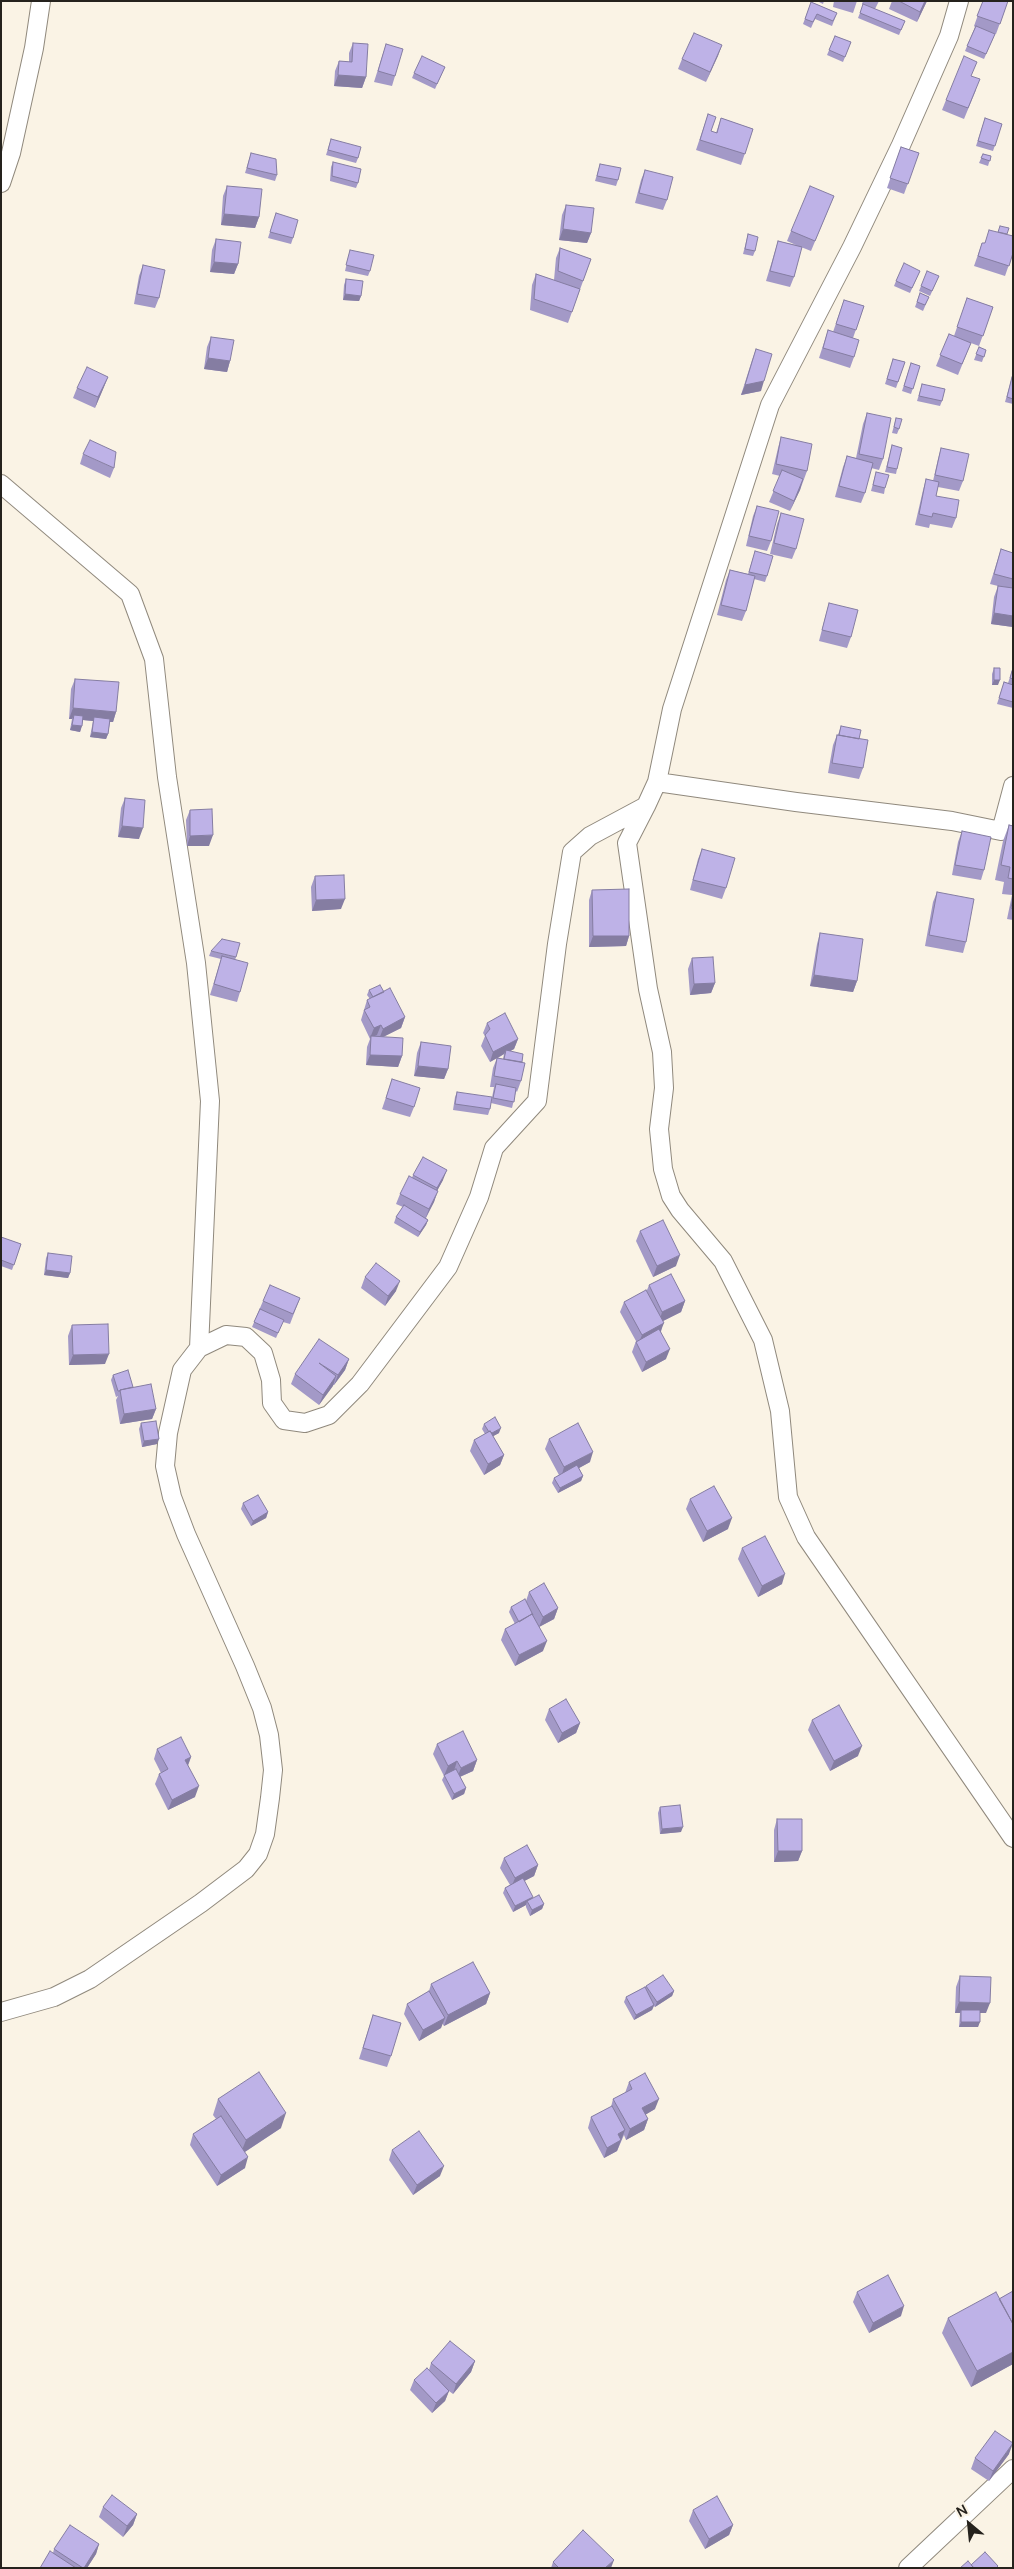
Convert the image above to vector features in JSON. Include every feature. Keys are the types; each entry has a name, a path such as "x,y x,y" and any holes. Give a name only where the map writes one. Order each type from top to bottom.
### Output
{"street":[{"path":"1,183 11,153 34,48 40,1"},
{"path":"959,1 949,36 901,145 852,247 770,405 672,709 657,782 627,843 648,989 662,1052 664,1088 659,1129 663,1168 672,1196 680,1210 723,1261 763,1340 780,1411 788,1497 806,1537 1013,1838"},
{"path":"1,484 130,594 154,659 167,777 196,963 210,1101 199,1348"},
{"path":"657,782 796,802 952,821 1001,831 1013,786"},
{"path":"1,2012 54,1997 112,1966 246,1869 258,1854 265,1834 273,1770 269,1735 262,1708 186,1534 172,1497 165,1466 168,1433 182,1370 199,1348 226,1334 246,1337 263,1353 271,1380 272,1403 284,1420 305,1423 329,1415 360,1384 448,1267 479,1197 494,1148 537,1100 557,944 572,852 590,836 646,806"},
{"path":"908,2568 1013,2469"}],"building":[{"path":"899,1 925,1 920,12"},
{"path":"983,1 1008,1 1000,24 977,16"},
{"path":"811,2 837,13 833,21 817,14 813,22 805,19"},
{"path":"863,4 905,21 901,30 860,13"},
{"path":"976,26 995,34 986,54 967,46"},
{"path":"694,33 722,45 710,72 682,59"},
{"path":"835,36 851,42 845,57 829,50"},
{"path":"353,43 368,44 366,77 338,75 339,61 352,62"},
{"path":"386,44 403,49 395,76 378,71"},
{"path":"422,56 445,67 437,84 414,73"},
{"path":"964,56 977,62 971,76 980,79 968,108 946,100"},
{"path":"708,114 716,117 711,131 717,133 721,118 753,129 745,154 700,140"},
{"path":"985,118 1002,124 995,146 978,141"},
{"path":"331,139 361,147 358,158 328,150"},
{"path":"901,147 919,153 908,184 890,178"},
{"path":"251,153 276,159 277,175 247,168"},
{"path":"983,154 991,156 990,161 981,158"},
{"path":"333,162 361,169 358,183 332,176"},
{"path":"600,164 621,168 618,180 597,176"},
{"path":"645,170 673,177 667,200 639,193"},
{"path":"227,186 262,189 259,217 224,214"},
{"path":"810,186 834,196 815,241 791,231"},
{"path":"566,205 594,208 591,233 563,229"},
{"path":"276,213 298,220 293,238 270,232"},
{"path":"1000,226 1009,228 1007,234 998,232"},
{"path":"989,230 1013,236 1013,253 1009,266 978,256"},
{"path":"748,234 758,237 755,251 745,249"},
{"path":"216,239 241,242 238,264 214,262"},
{"path":"778,241 802,247 794,277 770,271"},
{"path":"560,248 591,259 583,281 558,271"},
{"path":"350,250 374,255 370,271 346,265"},
{"path":"904,263 920,271 912,288 896,281"},
{"path":"143,265 165,270 159,298 137,294"},
{"path":"927,271 939,276 932,291 921,286"},
{"path":"536,274 580,289 572,312 534,299"},
{"path":"346,279 363,281 361,296 345,294"},
{"path":"920,293 929,297 925,305 917,302"},
{"path":"967,298 993,307 983,336 957,327"},
{"path":"844,300 864,306 856,330 836,324"},
{"path":"828,330 859,340 854,357 823,348"},
{"path":"949,334 971,343 962,364 940,355"},
{"path":"211,337 234,340 230,361 208,358"},
{"path":"979,347 986,350 984,357 976,354"},
{"path":"756,349 772,354 764,381 745,385"},
{"path":"893,359 905,362 898,382 887,379"},
{"path":"911,363 920,366 913,389 904,386"},
{"path":"87,367 108,377 98,397 77,388"},
{"path":"1013,377 1013,399 1007,397"},
{"path":"922,384 945,389 942,401 919,396"},
{"path":"867,413 891,418 883,459 859,454"},
{"path":"896,418 902,419 899,429 894,427"},
{"path":"781,437 812,444 807,471 776,464"},
{"path":"90,440 116,452 114,468 83,454"},
{"path":"892,445 902,448 897,469 887,467"},
{"path":"941,448 969,454 963,481 935,475"},
{"path":"847,456 873,463 865,493 839,486"},
{"path":"782,470 803,479 794,501 773,491"},
{"path":"876,472 889,475 885,488 873,485"},
{"path":"926,479 939,482 936,496 959,500 956,518 933,513 932,517 919,514"},
{"path":"757,506 779,511 771,541 749,536"},
{"path":"781,513 804,519 796,549 774,543"},
{"path":"1001,549 1013,553 1013,579 994,574"},
{"path":"755,551 773,556 767,576 749,572"},
{"path":"730,570 755,576 746,611 721,605"},
{"path":"998,586 1013,588 1013,616 994,613"},
{"path":"829,603 858,610 851,637 822,630"},
{"path":"994,668 1000,668 1000,680 994,680"},
{"path":"75,679 119,682 116,712 73,708"},
{"path":"1004,682 1013,685 1013,702 999,698"},
{"path":"74,715 83,716 82,726 72,725"},
{"path":"94,717 110,719 108,734 92,732"},
{"path":"841,726 861,730 859,739 839,735"},
{"path":"837,735 868,740 863,768 832,763"},
{"path":"125,798 145,800 143,828 122,826"},
{"path":"212,809 213,835 190,836 190,810"},
{"path":"1009,825 1013,826 1013,879 1008,878 1010,867 1001,865"},
{"path":"962,831 991,837 984,870 955,865"},
{"path":"702,849 735,858 726,888 693,880"},
{"path":"344,875 345,899 316,900 315,876"},
{"path":"629,889 629,936 593,936 592,890"},
{"path":"937,892 974,899 966,942 929,935"},
{"path":"820,933 863,939 857,981 814,975"},
{"path":"222,939 240,943 236,957 211,951"},
{"path":"222,956 248,963 240,992 214,984"},
{"path":"713,957 715,983 694,984 692,958"},
{"path":"380,985 384,992 373,997 369,990"},
{"path":"390,988 405,1017 383,1029 381,1025 374,1028 364,1010 370,1007 367,1000"},
{"path":"505,1013 518,1039 493,1052 485,1035 490,1029 487,1023"},
{"path":"371,1036 403,1038 402,1056 370,1055"},
{"path":"421,1042 451,1046 448,1069 418,1066"},
{"path":"506,1050 523,1054 522,1062 504,1059"},
{"path":"497,1058 525,1063 521,1081 494,1076"},
{"path":"392,1079 420,1088 414,1107 386,1098"},
{"path":"496,1084 516,1088 514,1102 493,1098"},
{"path":"457,1092 492,1097 490,1109 455,1104"},
{"path":"423,1157 447,1170 437,1188 413,1175"},
{"path":"409,1176 438,1191 429,1209 400,1194"},
{"path":"404,1205 428,1220 420,1232 396,1217"},
{"path":"663,1220 680,1255 657,1266 640,1231"},
{"path":"1,1237 21,1244 14,1265 1,1260"},
{"path":"48,1253 72,1256 70,1273 46,1270"},
{"path":"376,1263 400,1281 388,1296 365,1277"},
{"path":"671,1274 685,1301 662,1312 649,1285"},
{"path":"270,1285 300,1298 293,1314 263,1301"},
{"path":"646,1290 664,1323 642,1335 624,1302"},
{"path":"260,1309 284,1320 278,1333 254,1322"},
{"path":"108,1324 109,1354 73,1355 72,1325"},
{"path":"659,1329 670,1349 646,1362 636,1342"},
{"path":"319,1339 349,1359 338,1375 319,1363 336,1376 323,1395 295,1374"},
{"path":"128,1370 133,1387 118,1391 113,1375"},
{"path":"151,1384 156,1409 124,1414 120,1390"},
{"path":"495,1417 501,1428 492,1433 489,1432 484,1424"},
{"path":"156,1421 159,1439 144,1441 141,1423"},
{"path":"578,1423 593,1452 564,1467 549,1439"},
{"path":"490,1431 504,1455 488,1464 474,1440"},
{"path":"577,1465 583,1476 560,1488 554,1478"},
{"path":"714,1486 732,1518 707,1531 690,1499"},
{"path":"258,1495 268,1512 253,1521 243,1503"},
{"path":"765,1536 785,1574 762,1586 742,1548"},
{"path":"544,1583 558,1608 543,1617 529,1592"},
{"path":"525,1599 533,1615 519,1622 511,1607"},
{"path":"532,1614 547,1641 519,1655 505,1629"},
{"path":"566,1699 580,1723 562,1733 549,1709"},
{"path":"839,1705 862,1746 834,1761 812,1720"},
{"path":"463,1731 477,1760 461,1768 457,1761 448,1766 437,1744"},
{"path":"181,1737 191,1757 185,1760 199,1786 172,1800 159,1774 168,1769 157,1749"},
{"path":"456,1769 466,1788 454,1794 444,1775"},
{"path":"680,1805 683,1827 662,1829 660,1807"},
{"path":"777,1819 802,1819 802,1851 778,1851"},
{"path":"527,1845 538,1865 515,1878 504,1858"},
{"path":"523,1878 533,1897 515,1906 505,1888"},
{"path":"539,1895 544,1904 532,1910 527,1901"},
{"path":"473,1962 490,1993 448,2015 431,1984"},
{"path":"663,1975 674,1991 657,2002 646,1986"},
{"path":"960,1976 991,1977 990,2003 959,2002"},
{"path":"645,1987 654,2005 636,2015 626,1997"},
{"path":"429,1991 445,2018 423,2030 407,2004"},
{"path":"961,2010 980,2010 980,2022 961,2022"},
{"path":"373,2015 401,2023 391,2056 363,2048"},
{"path":"259,2072 286,2113 246,2140 218,2099"},
{"path":"645,2073 659,2099 642,2108 648,2119 630,2129 613,2099 632,2089 629,2082"},
{"path":"612,2106 625,2130 618,2134 621,2140 607,2148 591,2117"},
{"path":"221,2116 248,2157 221,2175 193,2134"},
{"path":"419,2131 444,2166 417,2185 392,2150"},
{"path":"888,2275 904,2306 873,2323 857,2292"},
{"path":"1013,2291 1013,2324 999,2299"},
{"path":"996,2292 1013,2324 1013,2352 977,2371 948,2318"},
{"path":"450,2341 475,2361 456,2384 431,2363"},
{"path":"427,2368 449,2391 436,2403 414,2380"},
{"path":"995,2431 1013,2443 993,2471 975,2458"},
{"path":"112,2495 137,2514 127,2526 103,2507"},
{"path":"717,2496 733,2525 709,2539 693,2510"},
{"path":"70,2525 99,2544 84,2568 54,2549"},
{"path":"583,2530 614,2560 605,2568 559,2568 553,2562"},
{"path":"50,2551 76,2568 40,2568"},
{"path":"985,2552 998,2566 996,2568 974,2568 971,2565"},
{"path":"968,2561 974,2568 960,2568"}]}
